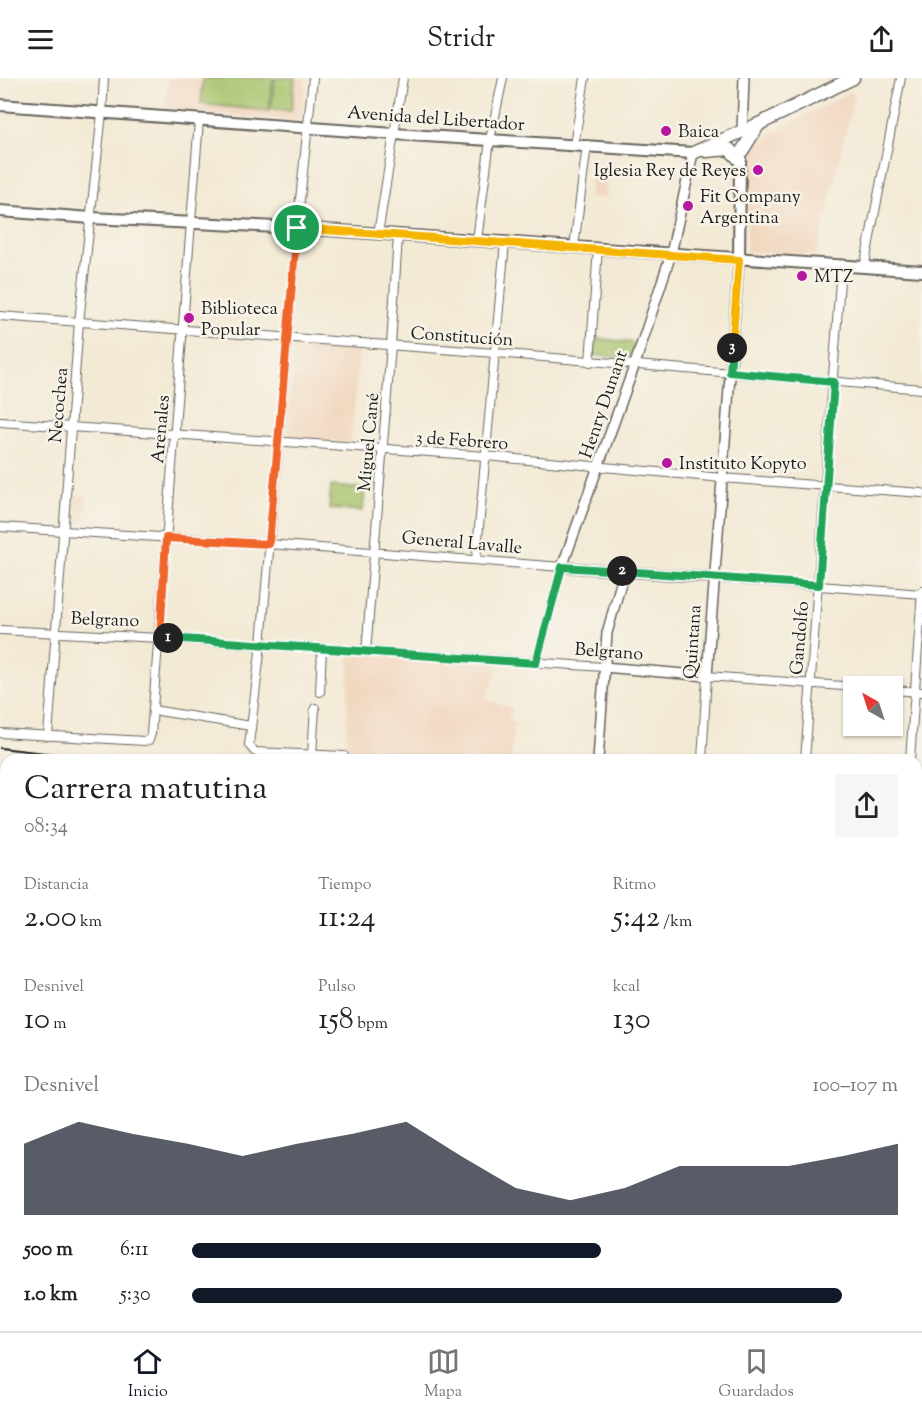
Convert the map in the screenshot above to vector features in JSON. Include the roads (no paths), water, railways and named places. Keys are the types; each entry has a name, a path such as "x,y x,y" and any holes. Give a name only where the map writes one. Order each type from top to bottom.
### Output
{"main road":[{"name":"Avenida del Libertador","path":"0,105 693,153 853,78"},
{"path":"693,153 723,148 741,155 748,138 760,123"},
{"name":"Quintana","path":"739,260 742,131"},
{"path":"0,211 297,228 922,272"}],"street":[{"name":"Necochea","path":"48,736 62,530 104,78"},
{"path":"293,754 255,752 249,745 261,644 297,228 313,78"},
{"path":"378,234 403,78"},
{"path":"477,240 490,140 503,78"},
{"path":"574,145 585,78"},
{"path":"742,131 744,78"},
{"path":"864,268 901,78"},
{"name":"Arenales","path":"48,736 149,740 160,638 174,433 200,120"},
{"path":"574,247 587,145"},
{"name":"Henry Dunant","path":"536,663 562,567 635,364 671,254 693,153"},
{"name":"Miguel Cané","path":"366,651 398,236"},
{"path":"476,560 505,242"},
{"path":"590,362 598,248"},
{"name":"Quintana","path":"702,754 739,260"},
{"name":"Gandolfo","path":"805,754 841,267"},
{"name":"Constitución","path":"0,316 635,364 922,389"},
{"name":"3 de Febrero","path":"0,422 486,456 722,478 922,493"},
{"name":"General Lavalle","path":"0,527 269,544 922,594"},
{"path":"612,570 621,582"},
{"path":"598,754 610,616 621,582 631,572"},
{"path":"911,754 919,692 922,589"},
{"name":"Belgrano","path":"0,630 322,648 843,686"},
{"path":"320,692 322,648"},
{"path":"903,691 919,692"},
{"path":"312,754 315,708"},
{"path":"153,710 251,726"},
{"path":"0,733 48,736"}],"railway":[{"path":"0,748 54,754"}],"place":[{"name":"Baica","path":"666,131"},
{"name":"Iglesia Rey de Reyes","path":"758,170"},
{"name":"Fit Company Argentina","path":"688,206"},
{"name":"MTZ","path":"802,276"},
{"name":"Biblioteca Popular","path":"189,318"},
{"name":"Instituto Kopyto","path":"667,463"}]}
